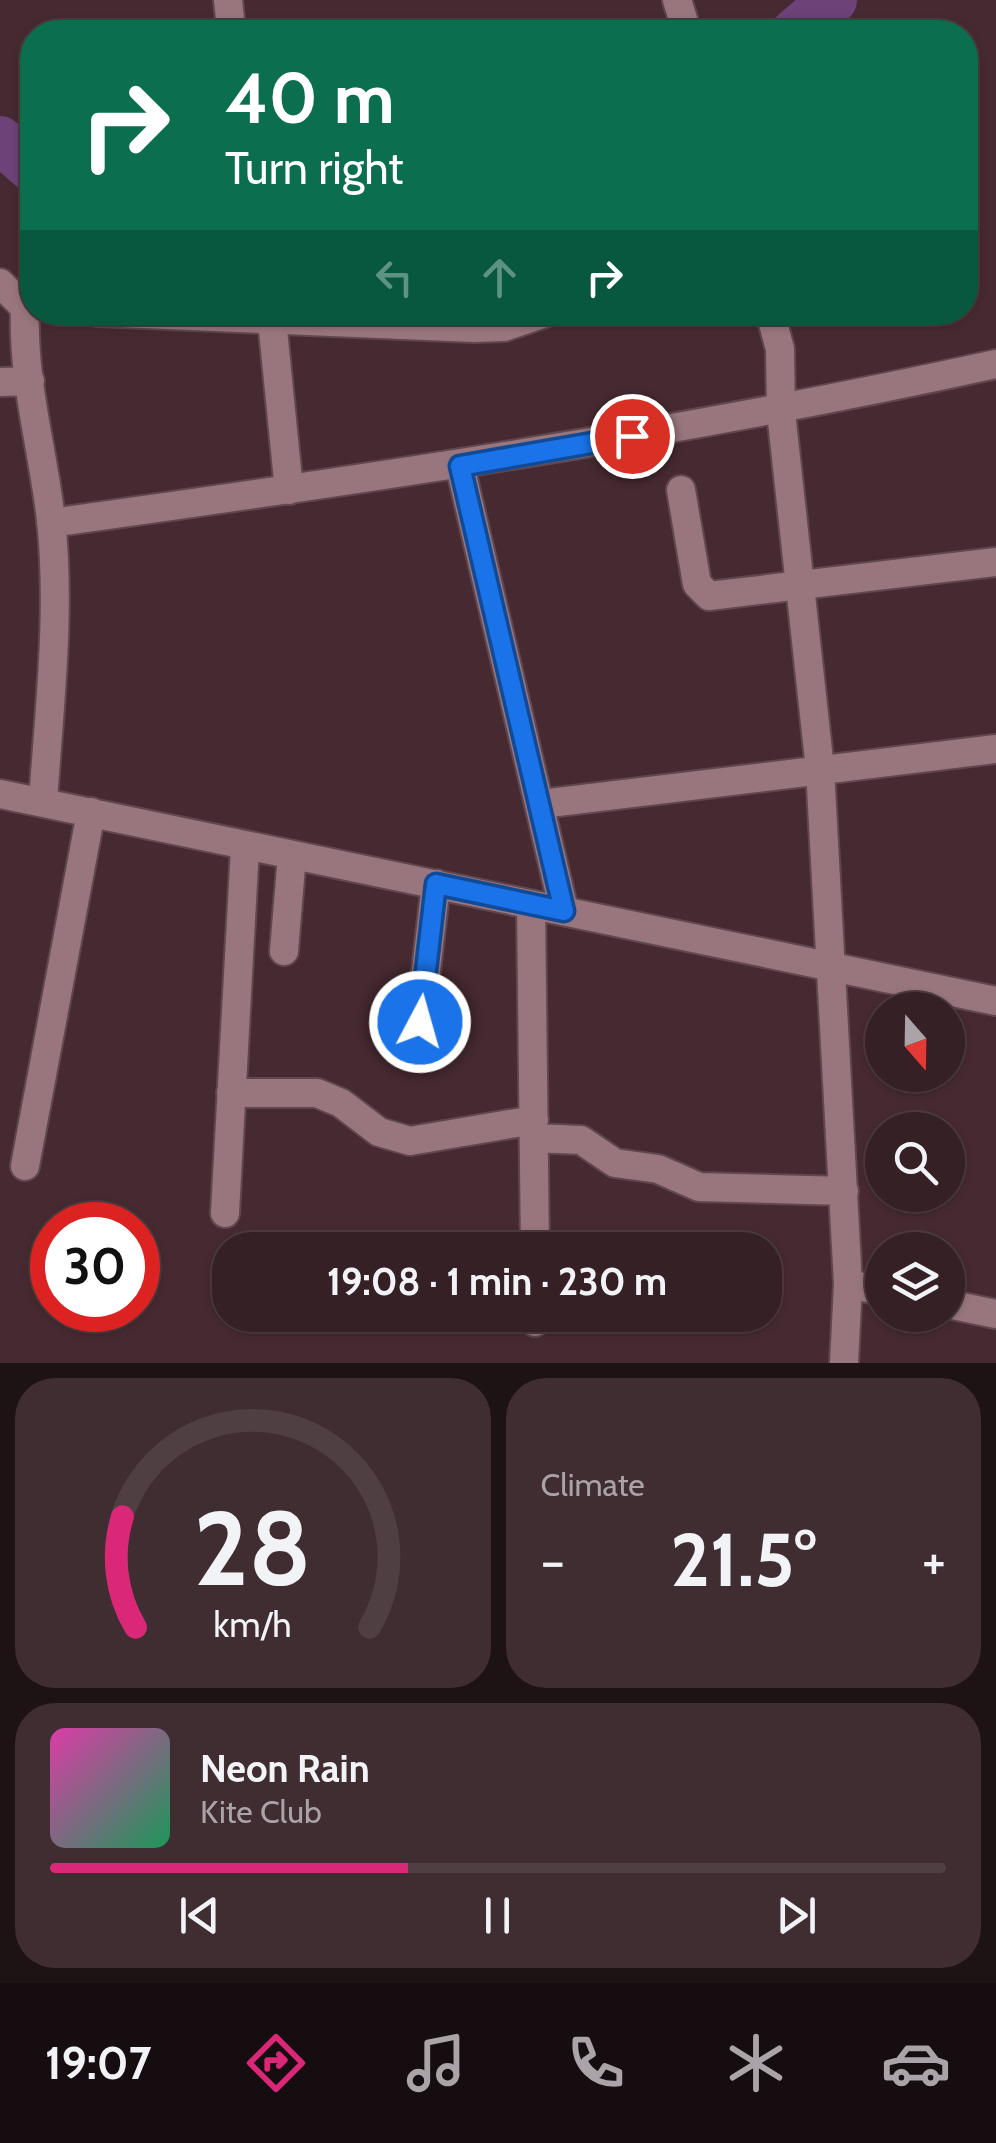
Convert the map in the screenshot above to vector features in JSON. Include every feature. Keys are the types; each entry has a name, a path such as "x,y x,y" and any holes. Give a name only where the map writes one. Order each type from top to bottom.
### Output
{"street":[{"path":"0,283 20,301"},
{"path":"29,325 30,381 51,523 53,630 43,802"},
{"path":"273,325 290,490"},
{"path":"438,325 510,325"},
{"path":"774,325 780,349 782,412 820,768 848,1284 844,1363"},
{"path":"51,523 460,466 782,412 996,364"},
{"path":"0,382 30,381"},
{"path":"460,466 564,911"},
{"path":"681,490 696,584 709,596 996,562"},
{"path":"541,804 996,750"},
{"path":"0,794 43,802 88,827 244,862 292,855 434,898 532,922 564,911 996,1001"},
{"path":"24,1166 88,827"},
{"path":"284,951 292,855"},
{"path":"226,1214 244,862"},
{"path":"420,1022 434,898"},
{"path":"532,922 535,1232"},
{"path":"230,1092 317,1093 340,1103 379,1132 410,1141 534,1129 581,1140 615,1163 658,1169 699,1187 844,1191"},
{"path":"848,1284 865,1288"},
{"path":"965,1308 996,1314"}],"waterway":[{"path":"809,20 833,0"},
{"path":"0,140 20,158"}],"route":[{"path":"420,1022 436,884 564,911 460,466 632,436"}]}
